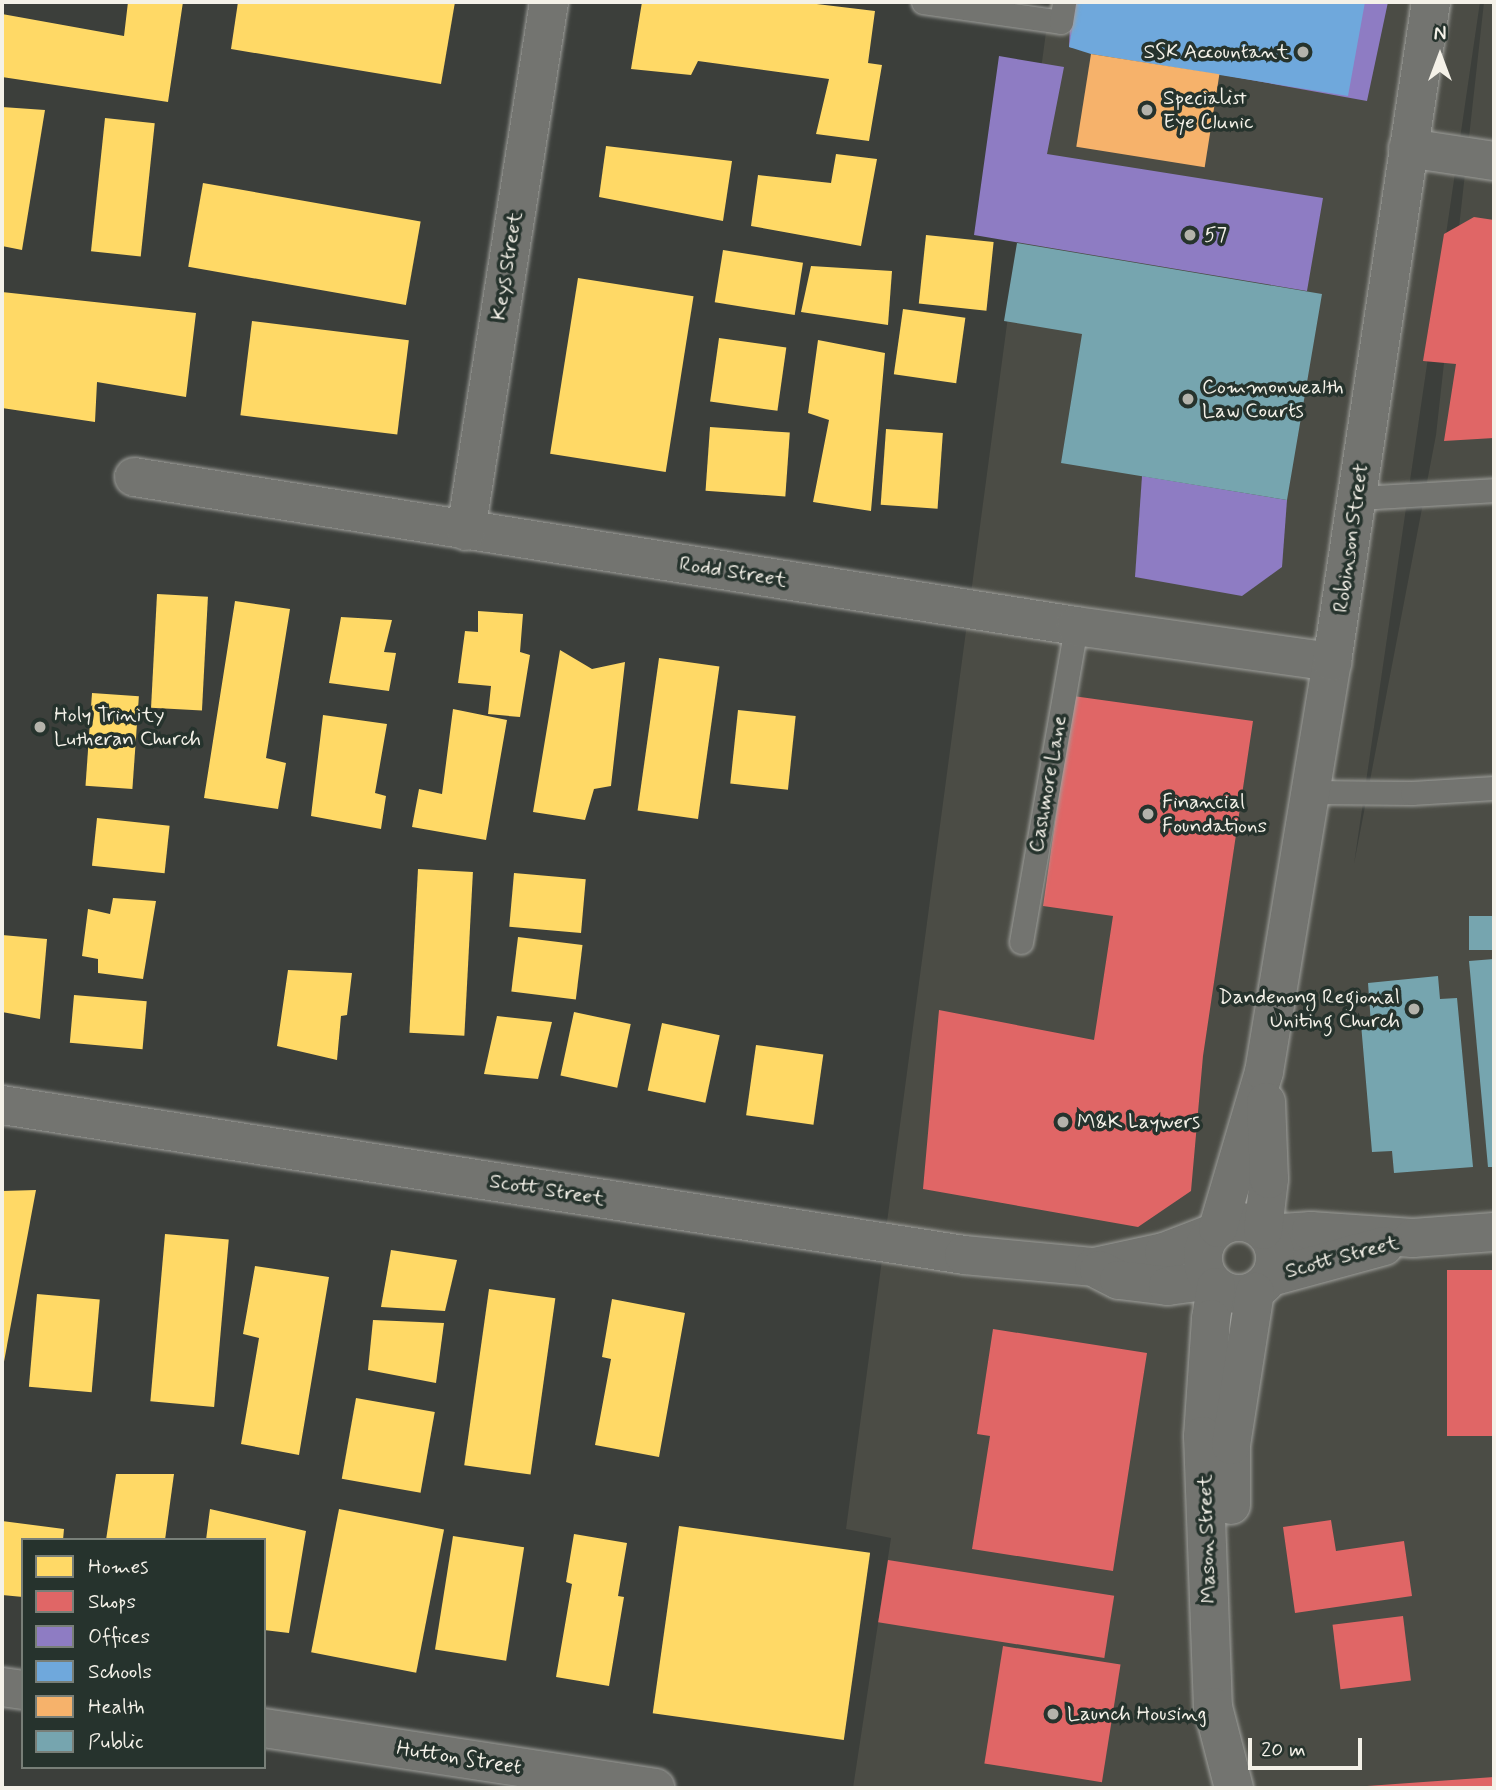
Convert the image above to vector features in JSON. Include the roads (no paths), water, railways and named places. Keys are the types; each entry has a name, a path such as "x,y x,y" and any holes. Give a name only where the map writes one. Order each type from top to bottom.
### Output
{"street":[{"name":"Keys Street","path":"466,531 549,2"},
{"name":"Robinson Street","path":"1215,1231 1264,1072 1332,662 1431,2"},
{"path":"1408,148 1494,161"},
{"name":"Rodd Street","path":"134,477 1076,626 1332,662"},
{"name":"Robinson Street","path":"1264,1072 1269,1179 1265,1232"},
{"name":"Scott Street","path":"2,1105 964,1255 1094,1267 1164,1252 1215,1231"},
{"path":"1236,1222 1255,1225 1265,1232 1275,1250 1263,1284 1235,1295 1213,1283 1203,1261 1215,1231 1236,1222"},
{"name":"Scott Street","path":"1265,1232 1311,1231 1413,1238 1494,1232"},
{"name":"Scott Street","path":"1263,1284 1413,1238"},
{"name":"Scott Street","path":"1094,1267 1119,1280 1168,1286 1213,1283"},
{"name":"Mason Street","path":"1213,1283 1203,1436 1213,1707 1235,1788"},
{"name":"Mason Street","path":"1235,1788 1231,1445 1263,1284"},
{"path":"2,1687 21,1690"},
{"name":"Hutton Street","path":"266,1728 641,1787"}],"lane":[{"path":"923,2 1061,22 1064,2"},
{"path":"1357,498 1494,490"},
{"name":"Cashmore Lane","path":"1021,942 1076,626"},
{"path":"1311,792 1412,793 1494,788"}],"place":[{"name":"SSK Accountant","path":"1303,52"},
{"name":"Specialist Eye Clunic","path":"1147,110"},
{"name":"57","path":"1190,235"},
{"name":"Commonwealth Law Courts","path":"1188,399"},
{"name":"Holy Trinity Lutheran Church","path":"40,727"},
{"name":"Financial Foundations","path":"1148,814"},
{"name":"Dandenong Regional Uniting Church","path":"1414,1009"},
{"name":"M&K Laywers","path":"1063,1122"},
{"name":"Launch Housing","path":"1053,1714"}]}
